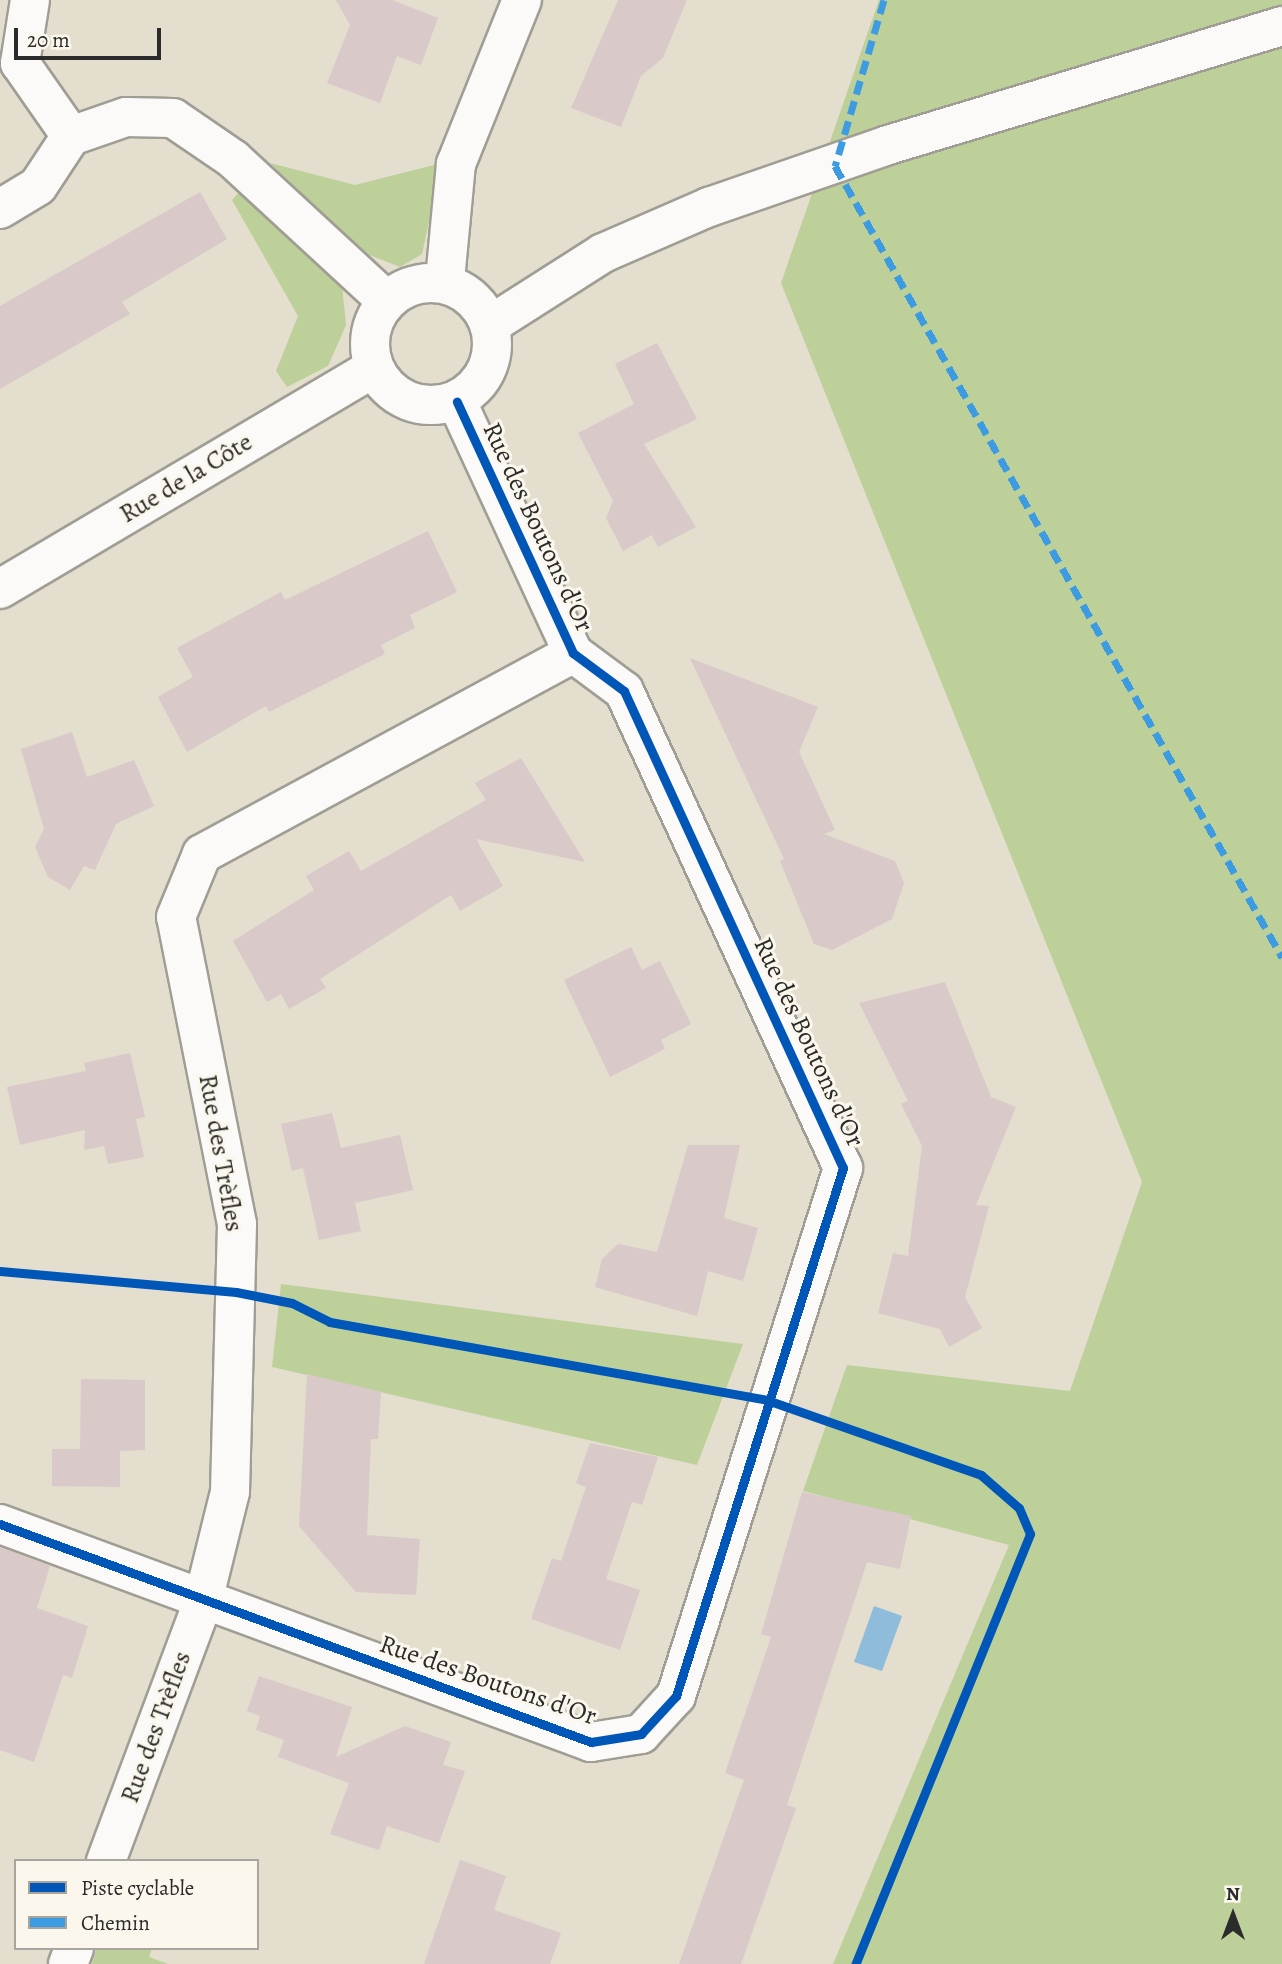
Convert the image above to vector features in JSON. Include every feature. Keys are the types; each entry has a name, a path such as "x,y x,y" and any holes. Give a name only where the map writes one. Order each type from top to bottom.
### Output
{"street":[{"path":"30,0 20,63 71,136"},
{"path":"444,281 456,164 522,0"},
{"path":"491,326 603,253 709,207 888,145 1282,26"},
{"path":"0,209 38,186 71,136 126,117 173,118 233,159 387,301"},
{"path":"444,281 477,303 491,326 489,364 480,383 457,402 424,407 393,394 373,368 373,321 387,301 407,287 444,281"},
{"name":"Rue de la Côte","path":"0,589 373,368"},
{"name":"Rue des Boutons d'Or","path":"0,1524 591,1742 641,1734 676,1696 844,1168 624,691 573,653 457,402"},
{"name":"Rue des Trèfles","path":"107,1859 203,1601 230,1492 237,1224 176,917 202,854 573,653"}],"green space":[{"path":"879,0 1282,0 1282,1964 833,1964 1009,1545 803,1491 847,1365 1070,1391 1142,1182 781,283"},
{"path":"270,163 355,185 442,163 422,254 400,267 362,252"},
{"path":"242,189 342,285 346,325 328,366 287,387 276,371 298,316 232,200"},
{"path":"281,1284 743,1344 697,1465 272,1367"},
{"path":"96,1950 151,1950 149,1957 168,1964 92,1964"}],"water":[{"path":"874,1606 902,1616 882,1671 854,1662"}],"building":[{"path":"336,0 392,0 438,18 421,65 397,56 380,103 327,83 350,25"},
{"path":"618,0 687,0 663,58 641,76 621,127 571,108"},
{"path":"200,192 227,239 122,302 130,314 0,389 0,306"},
{"path":"657,343 697,419 644,444 696,527 658,547 652,535 623,551 606,518 613,501 578,433 634,404 615,364"},
{"path":"428,531 457,592 410,615 415,628 381,645 385,654 269,712 266,706 187,752 158,697 193,677 177,648 281,592 285,600"},
{"path":"690,658 818,707 799,752 835,830 824,834 895,861 904,883 892,919 832,950 814,944 780,861 784,859"},
{"path":"72,732 87,777 134,760 154,806 116,824 95,870 84,866 70,890 48,877 35,847 44,829 21,749"},
{"path":"521,758 585,862 476,839 503,886 460,911 451,895 320,979 326,988 289,1009 281,994 267,1002 233,941 314,890 306,876 349,851 361,871 486,800 475,783"},
{"path":"631,947 642,970 660,961 691,1024 661,1040 665,1049 610,1077 564,980"},
{"path":"945,982 991,1097 1016,1107 976,1205 989,1206 965,1297 982,1328 949,1347 940,1329 878,1313 893,1253 908,1256 922,1146 901,1104 908,1101 859,1003"},
{"path":"130,1053 145,1117 136,1119 144,1157 108,1164 104,1146 84,1150 85,1130 20,1145 7,1087 86,1071 84,1063"},
{"path":"332,1113 341,1148 400,1135 413,1190 355,1203 361,1231 319,1240 303,1168 292,1171 281,1124"},
{"path":"688,1145 740,1145 724,1218 758,1228 743,1281 708,1271 697,1316 595,1287 602,1259 618,1244 657,1252"},
{"path":"307,1374 381,1392 378,1439 371,1439 367,1535 420,1539 416,1595 356,1592 299,1526"},
{"path":"81,1379 145,1380 145,1450 120,1451 120,1487 52,1486 52,1449 80,1449"},
{"path":"590,1443 658,1457 642,1505 632,1502 606,1579 640,1590 620,1650 531,1619 552,1558 561,1561 586,1487 576,1483"},
{"path":"802,1492 911,1516 900,1569 867,1562 787,1805 796,1808 741,1964 679,1964 744,1780 725,1773 771,1637 761,1634"},
{"path":"0,1547 50,1566 37,1608 88,1626 72,1678 63,1675 34,1762 0,1750"},
{"path":"259,1676 352,1707 336,1757 405,1726 451,1742 443,1765 465,1771 439,1843 387,1826 379,1850 330,1834 349,1783 278,1757 284,1740 256,1730 260,1716 247,1711"},
{"path":"460,1860 506,1876 494,1910 561,1933 550,1964 424,1964"}],"marked path":[{"path":"884,0 835,166 1282,957"}],"cycle path":[{"path":"0,1524 591,1742 641,1734 676,1696 843,1168 624,691 573,653 457,402"},
{"path":"0,1271 236,1292 292,1303 330,1322 767,1400 981,1475 1019,1508 1030,1534 855,1964"}]}
